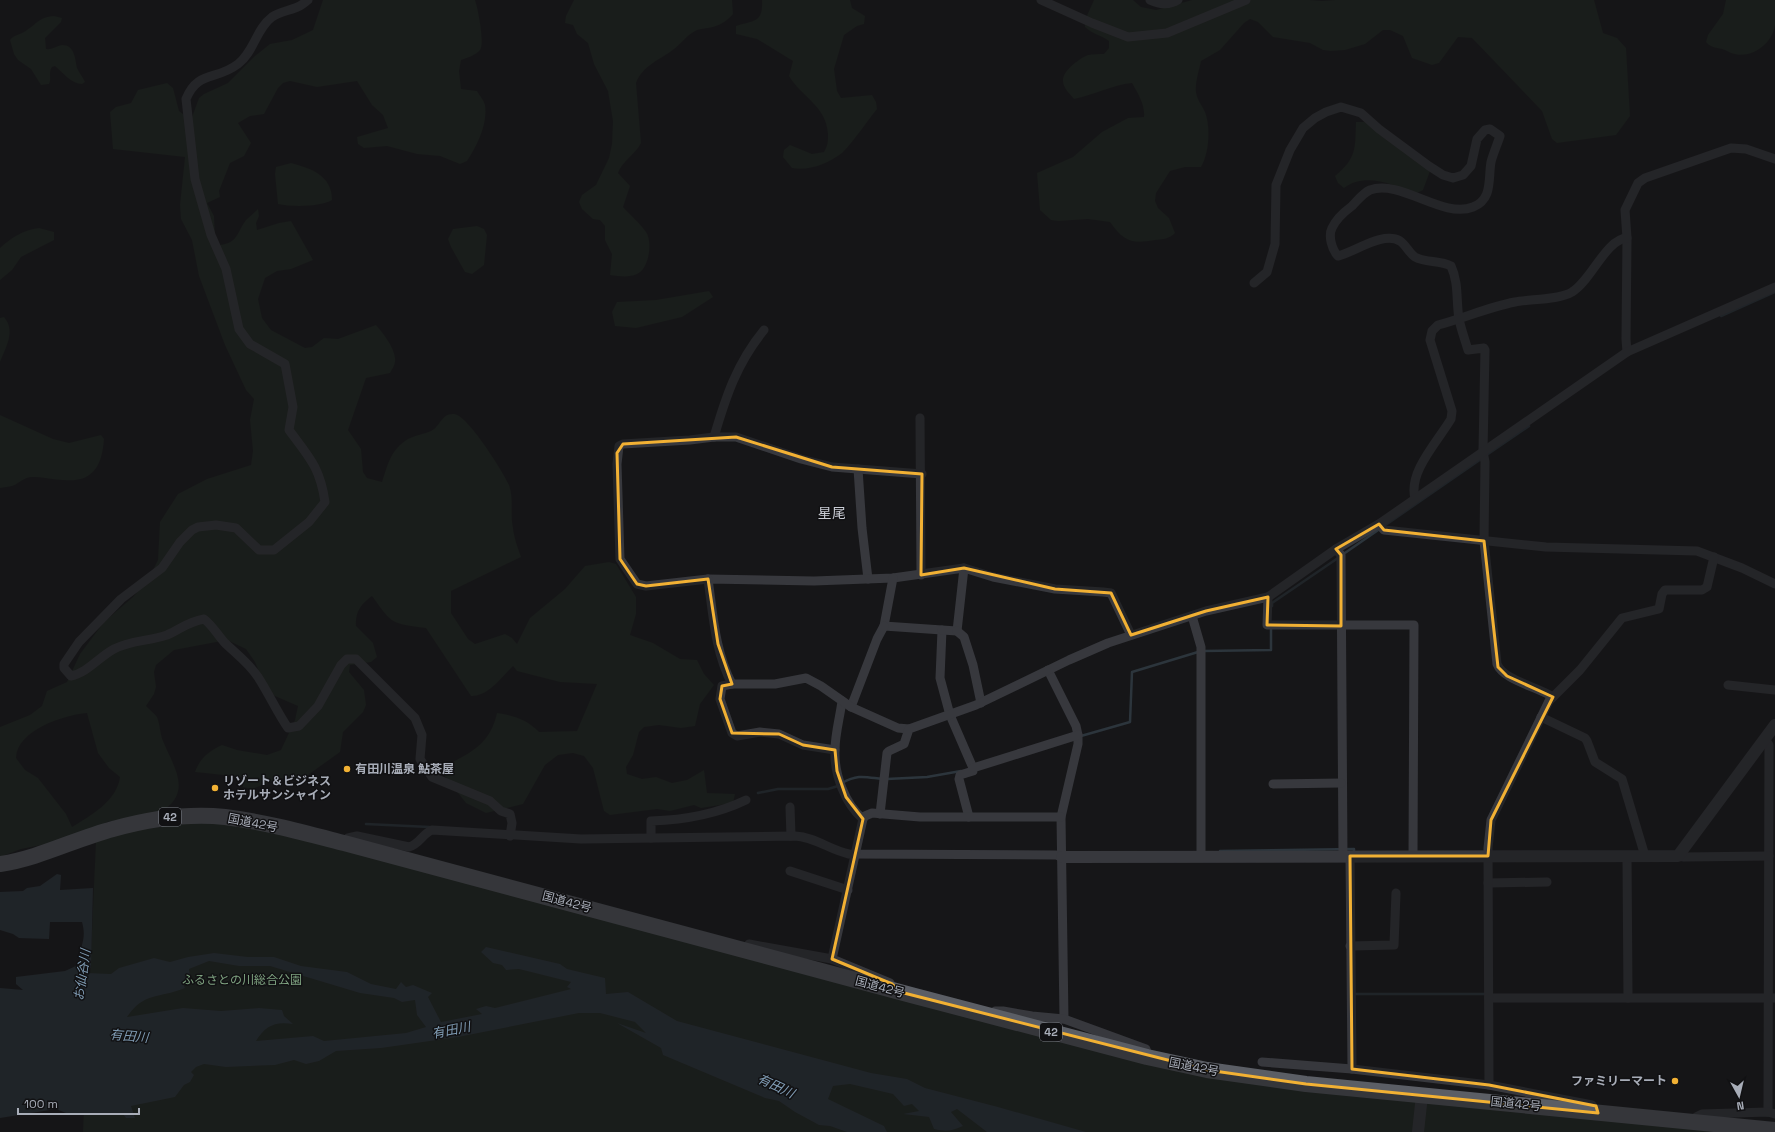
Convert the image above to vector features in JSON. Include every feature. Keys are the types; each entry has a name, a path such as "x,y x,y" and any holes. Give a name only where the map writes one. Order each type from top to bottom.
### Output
{"highway":[{"name":"国道42号","path":"0,864 26,859 112,830 144,822 174,817 224,817 258,823 344,843 989,1016 1147,1057 1207,1070 1279,1081 1422,1099 1598,1113 1775,1130"}],"street":[{"path":"308,0 297,8 278,13 271,18 265,23 250,52 239,64 229,70 198,81 190,89 186,99 195,179 211,235 226,269 240,329 250,344 285,364 293,407 289,430 316,468 322,483 325,502 309,522 274,550 259,550 236,528 216,525 198,527 192,530 180,542 162,568 121,599 79,642 64,664 64,668 71,676 79,674 115,648 168,634 191,621 204,619 258,676 277,713 288,728 299,726 318,706 341,665 348,659 356,659 415,718 422,735 420,759 432,777 490,801 501,811 510,814 512,823 510,836"},
{"path":"1042,0 1128,37 1167,33 1246,0"},
{"path":"1150,0 1162,4 1173,3 1178,0"},
{"path":"1254,283 1267,272 1275,244 1276,185 1290,150 1303,128 1315,118 1326,112 1341,107 1361,113 1379,129 1429,166 1443,175 1453,178 1463,175 1471,166 1477,139 1485,130 1490,130 1500,136 1491,162 1489,189 1485,198 1474,207 1453,209 1391,189 1370,190 1334,222 1330,231 1331,242 1334,252 1338,256 1348,254 1374,241 1391,239 1399,241 1415,257 1451,266 1458,296 1459,319 1468,350 1484,348 1485,350 1483,451 1485,462 1484,541 1498,667 1507,676 1540,689 1553,697"},
{"path":"1627,352 1627,238 1625,210 1638,183 1645,178 1731,148 1746,149 1775,159"},
{"path":"1415,498 1413,493 1415,479 1420,468 1451,419 1452,411 1430,340 1432,331 1438,325 1514,302 1572,292 1583,284 1616,242 1622,238 1627,238"},
{"path":"835,750 803,745 774,733 760,732 737,736 732,733 721,703 720,695 722,686 732,684 774,684 806,678 821,686 851,707 898,728 909,729 981,703 1087,652 1192,616 1268,597 1336,549 1378,524 1627,352 1775,287"},
{"path":"714,437 737,370 764,330"},
{"path":"920,418 922,474 920,536 921,575"},
{"path":"922,474 858,470 817,464 736,437 714,437 623,444 619,446 617,453 620,559 634,580 641,586 708,580 814,581 893,578 964,568 993,577 1055,590 1111,593 1131,636"},
{"path":"858,470 862,528 868,579"},
{"path":"1378,524 1384,530 1546,547 1692,550 1742,568 1775,584"},
{"path":"1336,549 1341,555 1341,783 1350,946 1352,1070"},
{"path":"1489,1085 1488,856 1491,820 1553,697 1580,670 1622,618 1659,609 1662,594 1665,590 1702,590 1707,587 1714,557"},
{"path":"957,631 964,568"},
{"path":"851,707 877,639 884,626 893,578"},
{"path":"708,580 722,662 732,684"},
{"path":"1268,597 1267,625 1414,625 1413,856"},
{"path":"1192,616 1201,647 1201,856"},
{"path":"884,626 957,631 964,637 981,703"},
{"path":"942,630 940,678 950,715 973,768"},
{"path":"1048,670 1076,726 1078,735 1078,744 1061,817 1064,1019"},
{"path":"1728,685 1775,690"},
{"path":"842,701 835,750 837,771 849,803 863,819"},
{"path":"1542,717 1585,738 1596,762 1622,779 1645,856"},
{"path":"1694,1122 1696,1117 1702,1114 1772,1113 1772,998 1769,856 1772,811 1770,743 1775,725"},
{"path":"880,814 887,754 889,750 904,744 909,729"},
{"path":"969,817 959,777 960,775 973,771 973,768 1078,735"},
{"path":"1678,856 1770,743"},
{"path":"1273,784 1341,783"},
{"path":"651,838 651,821 699,815 746,800"},
{"path":"790,806 791,836"},
{"path":"832,959 863,819 868,814 916,817 1061,817"},
{"path":"344,843 348,838 357,836 409,847 417,843 425,834 432,830 510,836 581,839 791,836 808,838 835,851 855,854 1056,855 1062,857 1769,856"},
{"path":"1627,856 1628,998"},
{"path":"790,871 848,890"},
{"path":"1488,883 1547,882"},
{"path":"1350,946 1394,945 1396,893"},
{"path":"725,946 730,942 740,942 832,959 892,984 900,992"},
{"path":"1489,998 1772,998"},
{"path":"989,1016 992,1012 999,1010 1064,1019 1146,1049 1147,1057"},
{"path":"1262,1062 1489,1085 1596,1106 1598,1113"},
{"path":"1418,1132 1422,1099"}],"highlighted area":[{"path":"736,437 832,467 922,474 921,575 964,568 1055,589 1111,593 1131,635 1206,611 1268,597 1267,625 1341,626 1341,555 1336,549 1379,524 1384,530 1484,541 1498,667 1507,676 1553,697 1491,820 1488,856 1350,856 1352,1069 1489,1085 1596,1106 1598,1113 1306,1084 1207,1070 900,992 892,984 832,959 863,819 846,797 837,771 835,750 803,745 779,734 732,733 720,699 722,686 732,684 718,644 708,579 646,586 637,584 620,559 617,453 623,444"}],"green space":[{"path":"323,0 475,0 482,40 481,46 480,50 476,53 461,60 459,71 461,89 477,91 484,101 485,120 478,142 467,161 460,164 440,156 417,154 387,146 364,148 358,144 357,137 388,128 383,115 372,105 357,81 317,87 290,81 283,83 278,88 264,114 250,116 238,123 251,143 244,156 230,163 219,191 220,197 207,203 214,216 215,239 220,245 230,242 234,239 246,220 258,209 259,216 256,223 257,230 291,221 313,260 291,269 277,271 265,278 258,299 262,318 271,330 305,348 312,347 324,338 338,339 376,325 388,340 393,349 395,360 394,366 390,373 366,378 348,430 361,449 363,472 367,478 382,482 394,452 402,443 414,436 431,431 450,414 460,417 467,423 493,457 509,485 512,501 512,523 516,543 521,557 451,591 451,613 468,639 475,644 505,634 512,638 517,644 530,618 565,589 585,566 609,562 616,564 636,597 636,614 630,635 653,643 680,659 697,660 704,674 714,685 700,704 695,726 681,728 659,725 644,727 639,732 633,755 626,767 627,774 642,779 656,777 672,783 687,780 704,770 707,793 735,794 733,803 701,808 694,805 670,811 657,809 610,815 604,811 593,768 584,756 573,753 558,755 545,765 523,804 486,813 466,803 443,774 443,767 478,747 489,733 494,724 497,713 520,719 530,724 539,732 577,731 597,684 560,682 517,671 513,666 489,690 471,696 426,628 405,625 393,621 384,613 372,596 365,602 358,612 356,626 373,643 377,657 371,662 350,665 349,672 364,690 366,705 363,712 343,732 340,752 301,780 280,778 252,789 243,787 243,777 195,772 206,756 222,745 237,750 267,755 281,750 295,720 298,706 268,693 255,662 246,649 227,640 174,650 156,665 154,672 156,687 154,694 146,706 157,717 162,738 176,770 179,789 176,797 170,805 159,813 107,822 76,838 21,849 0,857 0,727 30,715 42,706 47,691 67,682 80,654 104,622 133,597 148,580 158,560 160,522 178,494 207,479 251,465 253,451 250,420 254,399 246,390 225,345 199,276 192,240 181,219 180,205 185,157 113,149 110,112 116,107 131,103 138,90 167,83 173,88 179,111 191,120 199,98 204,94 228,83 255,56 270,44 292,40 313,30","holes":["87,713 98,753 109,768 120,777 118,786 102,807 72,827 66,814 38,778 25,770 16,758 18,748 24,739 33,732 43,726 66,717"]},
{"path":"574,0 732,0 733,14 729,18 722,24 711,28 699,29 692,33 674,49 647,67 636,83 641,143 622,165 618,173 630,186 623,207 646,232 649,242 649,255 641,271 630,276 610,275 612,254 605,240 605,226 600,220 593,219 582,209 579,202 582,195 596,185 609,158 612,144 613,121 608,91 594,64 588,43 577,34 573,25 565,23 566,16"},
{"path":"762,0 850,0 852,8 865,16 864,24 857,26 844,35 834,69 837,91 841,98 872,95 876,102 877,109 842,153 818,166 798,169 792,168 783,157 784,150 790,145 812,154 824,152 828,141 826,124 823,116 813,102 794,84 789,76 793,61 757,39 736,34 736,26 753,21 759,17 761,13"},
{"path":"1094,0 1133,0 1141,7 1156,10 1192,0 1594,0 1603,33 1617,38 1626,48 1630,116 1616,135 1557,143 1552,139 1542,111 1472,38 1458,37 1439,63 1432,65 1412,58 1403,36 1390,30 1383,30 1365,44 1345,50 1331,51 1323,50 1310,43 1273,37 1258,22 1250,19 1244,23 1220,50 1201,61 1196,92 1197,98 1205,112 1208,125 1208,140 1204,162 1201,167 1185,167 1170,171 1156,193 1155,201 1158,208 1169,218 1175,233 1164,239 1140,242 1129,240 1124,238 1110,222 1088,219 1051,220 1040,210 1037,173 1073,157 1102,132 1128,118 1144,117 1142,103 1132,83 1074,99 1064,86 1063,77 1072,65 1088,55 1104,54 1109,48 1109,41 1085,27 1085,20"},
{"path":"1726,0 1775,0 1775,25 1773,32 1770,39 1759,49 1738,55 1713,47 1706,42 1708,35 1723,14"},
{"path":"54,16 62,18 61,22 45,38 46,49 62,45 70,47 74,53 77,68 85,82 82,84 78,84 71,80 55,66 51,69 49,84 41,85 31,69 18,60 14,54 10,40 12,38 24,32 44,18"},
{"path":"1356,122 1365,122 1430,171 1423,190 1417,193 1390,184 1371,180 1353,183 1344,188 1338,183 1335,176 1342,170 1351,158 1355,146"},
{"path":"291,163 305,167 319,174 328,184 331,191 332,200 306,206 278,204 275,174 276,167"},
{"path":"477,226 484,229 487,235 484,265 472,274 465,272 448,239 453,229"},
{"path":"39,228 54,232 54,240 21,257 12,270 0,280 0,248 18,235"},
{"path":"709,291 713,297 682,317 636,328 615,326 612,312 617,302 656,300"},
{"path":"4,317 8,322 10,333 0,362 0,318"},
{"path":"0,415 53,439 69,443 101,435 104,439 103,449 98,465 94,471 82,479 56,480 31,477 12,486 0,488"},
{"name":"ふるさとの川総合公園","path":"183,821 249,826 1173,1066 1772,1132 83,1132 96,841 133,831"}],"water":[{"path":"57,874 61,875 60,890 93,888 91,967 87,973 111,974 119,968 154,958 170,962 188,957 214,953 248,957 274,957 301,966 347,972 371,984 396,989 401,982 406,987 413,985 432,993 428,997 441,1022 482,1014 476,1009 486,1006 495,1008 571,989 567,987 571,982 519,969 506,970 502,965 493,963 481,952 486,947 560,964 567,969 605,978 606,994 628,992 677,1021 871,1073 907,1079 925,1088 1086,1132 987,1132 957,1109 951,1112 963,1126 946,1131 938,1130 934,1129 929,1117 903,1114 919,1111 912,1104 904,1106 893,1094 850,1084 833,1086 828,1099 884,1126 887,1132 847,1132 830,1126 819,1125 795,1112 779,1101 765,1098 663,1055 661,1048 617,1023 646,1033 635,1022 600,1013 579,1013 458,1037 381,1048 336,1051 319,1061 306,1064 294,1060 275,1065 226,1067 204,1064 196,1067 191,1072 194,1075 190,1082 184,1085 175,1097 131,1106 135,1118 126,1118 123,1114 66,1113 56,1109 0,1118 0,988 23,990 16,984 16,977 65,971 78,965 83,942 84,929 82,922 50,922 49,939 19,938 13,934 0,930 0,892 23,891 27,888 40,886","holes":["209,961 239,966 270,966 360,993 394,998 402,1002 415,1000 417,1015 426,1027 406,1033 324,1041 313,1036 256,1041 259,1036 271,1026 281,1023 293,1024 284,1016 282,1010 259,1008 221,1011 183,1008 127,1017 140,1003 146,999 185,988 183,984 191,984 189,969"]}],"waterway":[{"path":"1721,316 1775,292"},
{"path":"1485,456 1529,426"},
{"path":"1342,555 1481,459"},
{"path":"1272,606 1272,603 1338,558"},
{"path":"1203,651 1271,650 1271,627"},
{"path":"1081,736 1130,722 1132,672 1198,652"},
{"path":"887,779 927,777 961,771"},
{"path":"842,783 857,777 882,779"},
{"path":"758,793 778,789 828,789 838,786"},
{"path":"366,824 429,827"},
{"path":"1220,851 1354,849 1354,853"},
{"path":"1354,994 1487,994"}],"place":[{"name":"有田川温泉 鮎茶屋","path":"347,769"},
{"name":"リゾート＆ビジネス ホテルサンシャイン","path":"215,788"},
{"name":"ファミリーマート","path":"1675,1081"}],"district":[{"name":"星尾","path":"832,513"}],"water label":[{"name":"お仙谷川","path":"82,975"},
{"name":"有田川","path":"451,1030"},
{"name":"有田川","path":"129,1036"},
{"name":"有田川","path":"776,1086"}]}
